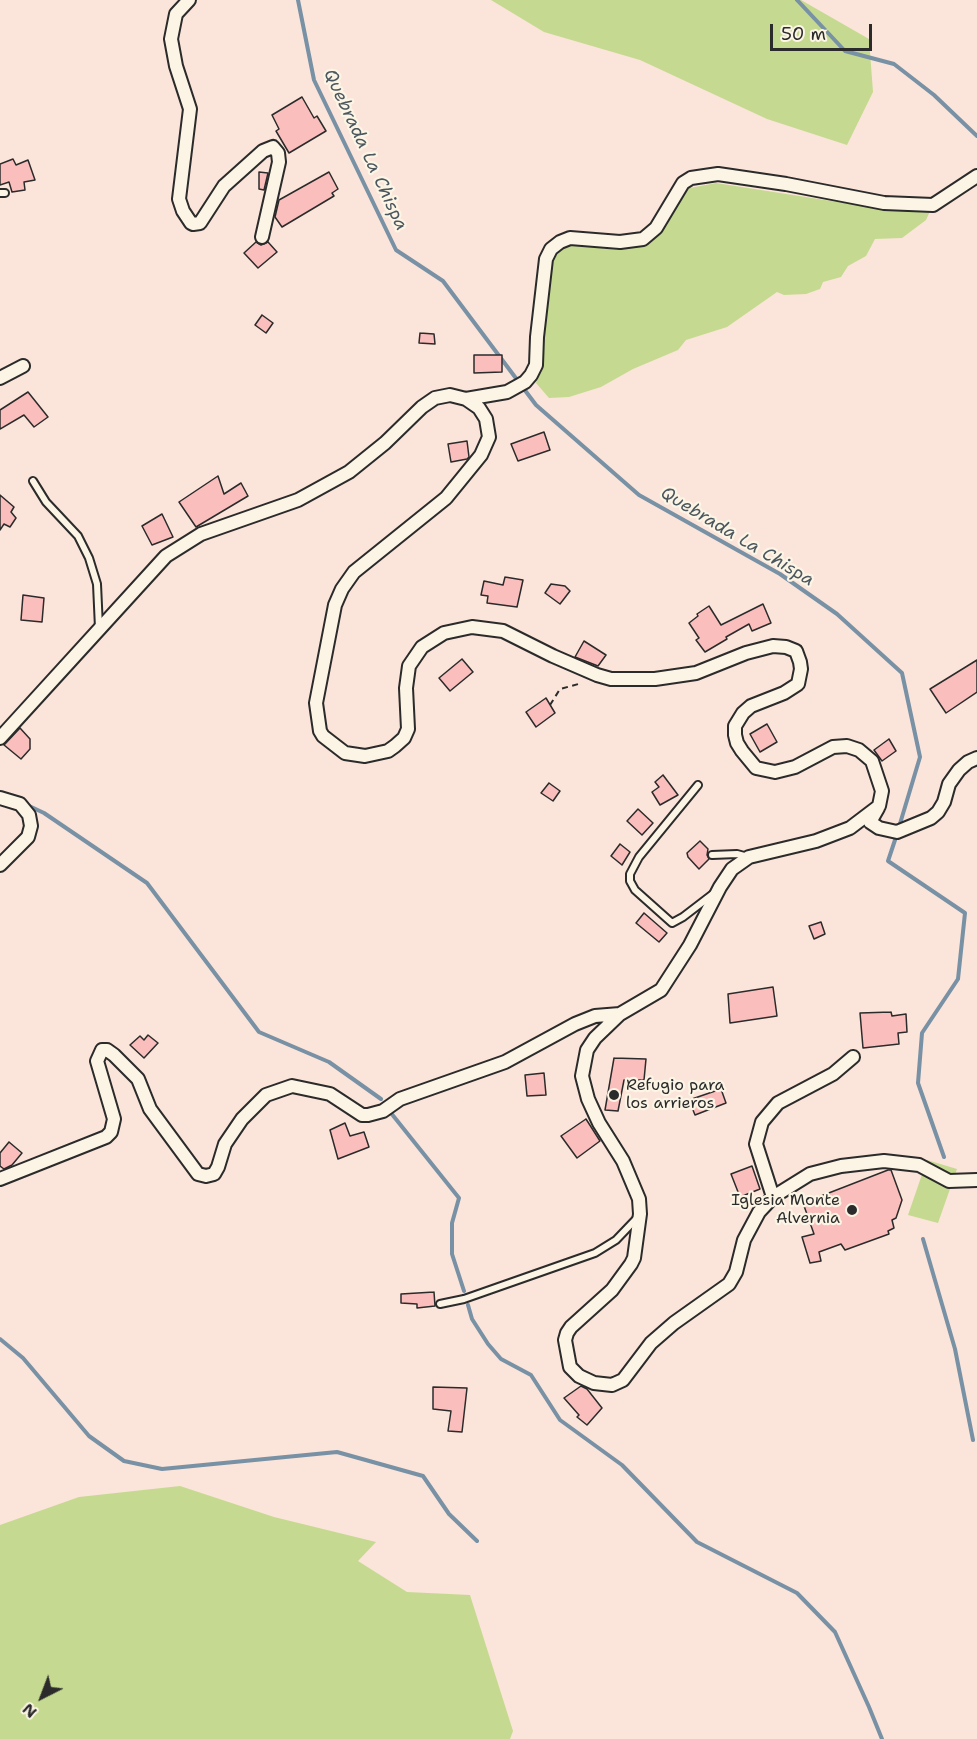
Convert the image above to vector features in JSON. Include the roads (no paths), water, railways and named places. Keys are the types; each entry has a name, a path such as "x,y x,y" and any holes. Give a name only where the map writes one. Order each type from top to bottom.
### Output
{"street":[{"path":"189,0 176,14 171,39 176,66 190,109 179,199 191,223 200,222 224,186 263,151 273,147 278,153 279,162 262,237"},
{"path":"466,399 507,392 525,382 531,375 536,365 546,259 551,249 570,238 620,242 643,239 656,228 683,183 691,178 718,174 786,184 884,203 933,205 977,176"},
{"path":"0,378 22,366"},
{"path":"0,738 166,556 201,534 298,500 349,472 385,443 422,407 435,398 450,395 466,399 479,408 486,419 489,437 481,455 446,498 354,572 334,605 316,703 320,731 345,753 365,756 388,751 404,738 408,729 406,687 409,666 422,647 444,633 472,627 503,631 553,656 611,679 655,679 696,673 746,653 773,646 796,651 801,669 798,684 784,693 751,706 743,713 735,726 736,743 756,768 776,772 795,767 833,747 847,746 858,750 872,761 879,778 882,791 879,806 870,822 879,828 897,831 931,818 944,802 949,784 959,770 977,758"},
{"path":"0,798 20,804 29,815 31,826 28,837 0,865"},
{"path":"879,806 850,828 816,841 749,857 732,869 690,945 661,990 620,1014 595,1038 587,1050 582,1076 588,1099 623,1161 639,1199 640,1214 634,1258 631,1264 612,1290 571,1327 565,1340 570,1367 579,1376 594,1383 612,1385 623,1380 651,1343 674,1323 729,1284 736,1272 744,1240 759,1212 773,1197 810,1174 841,1166 884,1161 919,1165 949,1181 977,1179"},
{"path":"0,1179 106,1137 111,1132 114,1119 97,1061 102,1050 114,1055 138,1079 150,1108 198,1174 206,1176 213,1174 218,1167 225,1144 242,1119 266,1095 292,1086 330,1094 362,1115 368,1115 383,1111 400,1099 505,1062 575,1024 595,1016 620,1014"},
{"path":"773,1197 756,1144 762,1122 778,1103 833,1074 853,1057"}],"lane":[{"path":"33,481 46,502 78,536 89,558 98,584 99,632"},
{"path":"698,785 639,857 630,874 630,882 635,890 672,923 720,887"},
{"path":"712,855 737,854 749,857"},
{"path":"440,1304 465,1299 595,1253 616,1240 640,1214"}],"waterway":[{"name":"Quebrada La Chispa","path":"298,0 314,80 396,250 443,281 536,405 639,495 780,574 837,614 902,673 920,757 899,827"},
{"path":"797,0 845,51 894,64 934,95 977,136"},
{"path":"27,805 44,813 147,883 259,1032 329,1062 381,1099"},
{"name":"Quebrada La Chispa","path":"897,834 888,861 965,913 958,979 922,1033 918,1083 944,1157"},
{"path":"391,1113 459,1198 452,1223 452,1254 464,1291"},
{"name":"Quebrada La Chispa","path":"923,1239 955,1349 973,1440"},
{"path":"468,1305 472,1319 488,1344 501,1359 531,1375 560,1420 622,1465 697,1542 797,1593 835,1632 882,1739"},
{"path":"0,1339 23,1358 89,1436 124,1461 162,1469 337,1452 423,1476 449,1514 477,1541"}],"place":[{"name":"Refugio para los arrieros","path":"614,1095"},
{"name":"Iglesia Monte Alvernia","path":"852,1210"}]}
